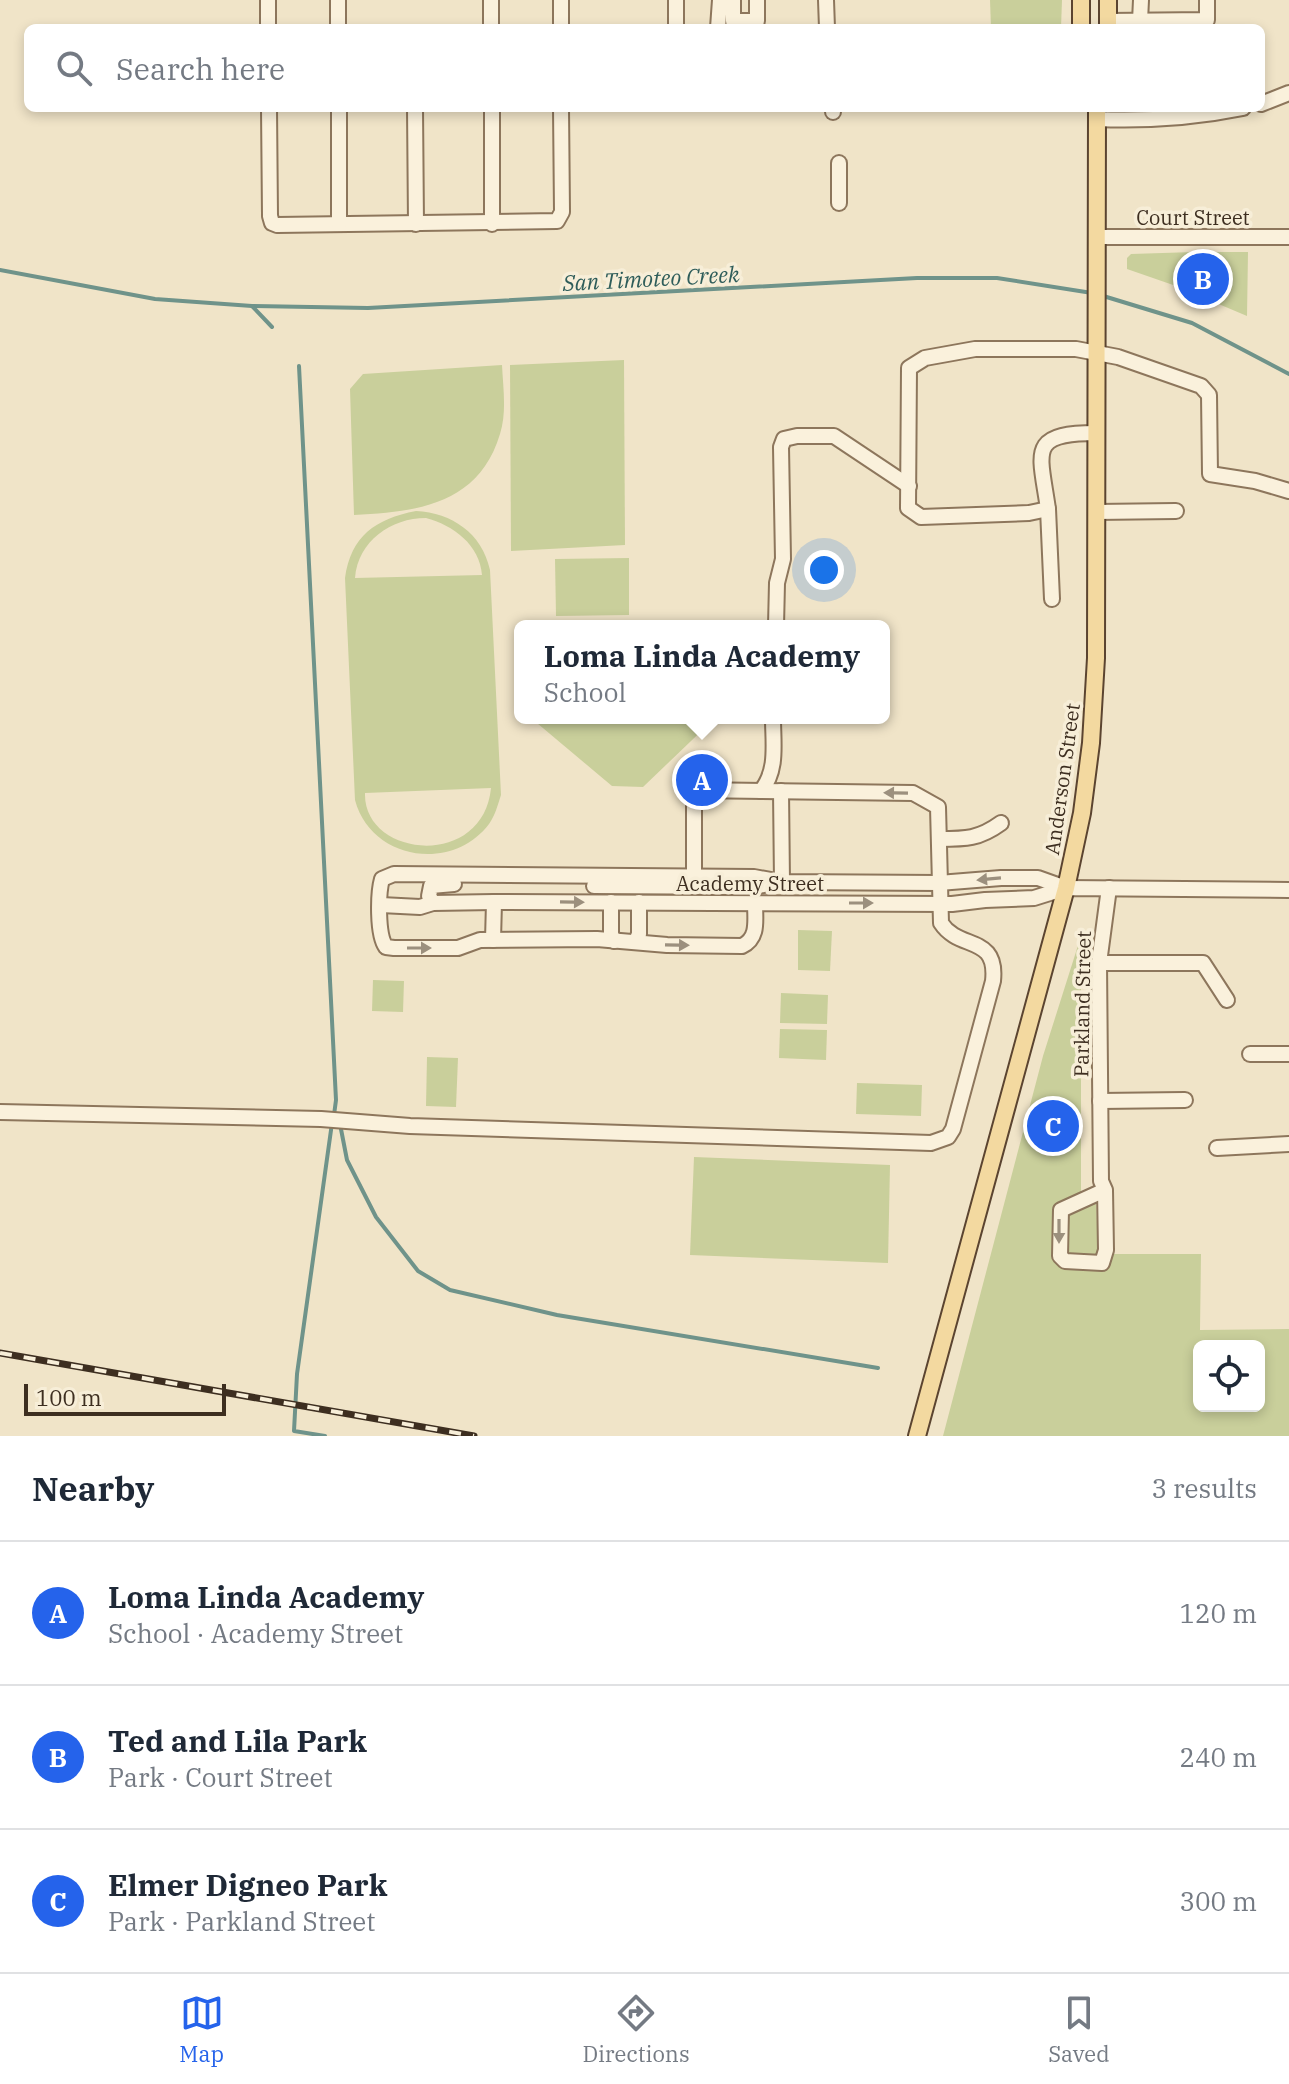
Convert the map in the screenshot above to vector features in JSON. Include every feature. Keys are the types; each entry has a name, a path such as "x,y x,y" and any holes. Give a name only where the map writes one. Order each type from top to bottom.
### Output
{"main road":[{"path":"1081,0 1081,24"},
{"path":"1108,0 1108,24"},
{"name":"Anderson Street","path":"917,1436 1066,888 1082,813 1091,743 1096,658 1097,114"}],"street":[{"path":"268,0 268,24"},
{"path":"338,0 338,24"},
{"path":"491,0 491,24"},
{"path":"561,0 561,24"},
{"path":"676,0 676,24"},
{"path":"718,24 720,0"},
{"path":"733,0 733,21 757,21 757,0"},
{"path":"826,0 827,24"},
{"path":"1140,21 1141,0"},
{"path":"1116,24 1207,20 1207,0"},
{"path":"1265,102 1289,93"},
{"path":"269,112 270,216 272,223 277,225 557,221 562,212 561,112"},
{"path":"339,112 339,224"},
{"path":"415,112 416,224"},
{"path":"492,112 492,224"},
{"path":"1097,114 1145,121 1196,118 1224,112"},
{"path":"839,163 839,203"},
{"name":"Court Street","path":"1097,237 1289,237"},
{"path":"1048,509 1029,513 921,517 908,508 909,368 925,358 975,349 1061,348 1118,357 1201,386 1209,395 1210,474 1255,481 1289,491"},
{"path":"1052,599 1048,509 1041,460 1044,446 1055,436 1096,433"},
{"path":"776,620 777,583 783,559 781,447 784,439 834,436 909,486"},
{"path":"1096,512 1176,511"},
{"path":"761,791 770,781 774,768 773,724"},
{"path":"0,1112 321,1119 410,1126 727,1138 943,1141 953,1129 994,968 990,956 982,947 943,928 939,903 938,807 913,793 694,790 694,876"},
{"path":"781,791 782,882"},
{"path":"939,839 984,835 1001,823"},
{"name":"Academy Street","path":"1066,888 1038,878 939,883 782,882 754,877 694,876 394,874 382,879 378,892 381,905 420,907 433,903 494,902 939,903 1034,898 1066,888 1289,890"},
{"name":"Academy Street","path":"433,903 429,891 436,884 754,887 782,882"},
{"name":"Parkland Street","path":"1105,1190 1061,1210 1060,1256 1065,1261 1102,1263 1106,1250 1105,1190 1101,1181 1099,963 1109,888"},
{"path":"493,940 494,902"},
{"path":"611,902 611,934 614,941"},
{"path":"636,941 639,934 639,902"},
{"path":"381,905 380,939 386,947 458,948 480,940 636,941 667,945 742,946 751,941 754,934 755,903"},
{"path":"1099,963 1203,963 1227,1000"},
{"path":"1250,1054 1289,1054"},
{"path":"1100,1101 1185,1100"},
{"path":"1217,1148 1289,1144"}],"green space":[{"path":"990,0 1062,0 1061,24 991,24"},
{"path":"1248,252 1247,316 1127,269 1127,258 1131,254"},
{"path":"624,360 625,545 511,551 510,365"},
{"path":"502,365 502,426 490,457 477,476 461,490 423,507 354,515 350,389 363,374"},
{"path":"416,511 429,513 464,527 480,545 490,570 501,795 491,821 473,839 455,849 435,854 414,853 395,847 377,836 364,820 355,800 345,578 359,540 377,525","holes":["426,518 455,531 471,546 482,575 355,578 362,553 378,534 401,522","491,788 483,814 468,833 447,843 424,846 402,842 383,831 370,815 365,793"]},
{"path":"629,558 629,615 556,616 555,559"},
{"path":"538,724 709,724 643,787 612,786"},
{"path":"798,930 832,931 830,971 798,970"},
{"path":"1081,936 1081,1195 1096,1196 1098,1254 1201,1254 1200,1330 1289,1329 1289,1436 943,1436 1043,1056"},
{"path":"373,980 404,981 403,1012 372,1011"},
{"path":"781,993 828,995 827,1024 780,1023"},
{"path":"780,1029 827,1030 826,1060 779,1058"},
{"path":"427,1057 458,1058 456,1107 426,1106"},
{"path":"857,1083 922,1085 921,1116 856,1114"},
{"path":"694,1157 890,1165 888,1263 690,1255"}],"waterway":[{"name":"San Timoteo Creek","path":"0,270 155,299 252,306 368,308 917,278 997,278 1092,293"},
{"name":"San Timoteo Creek","path":"1100,295 1192,323 1289,374"},
{"path":"252,306 272,327"},
{"path":"299,366 336,1100 334,1115"},
{"path":"325,1436 294,1431 297,1374 332,1123"},
{"path":"340,1124 347,1160 376,1217 418,1271 450,1290 557,1315 878,1368"}],"railway":[{"path":"0,1353 474,1436"}],"place":[{"name":"Ted and Lila Park","path":"1203,279"},
{"name":"Loma Linda Academy","path":"702,780"},
{"name":"Elmer Digneo Park","path":"1053,1126"}]}
